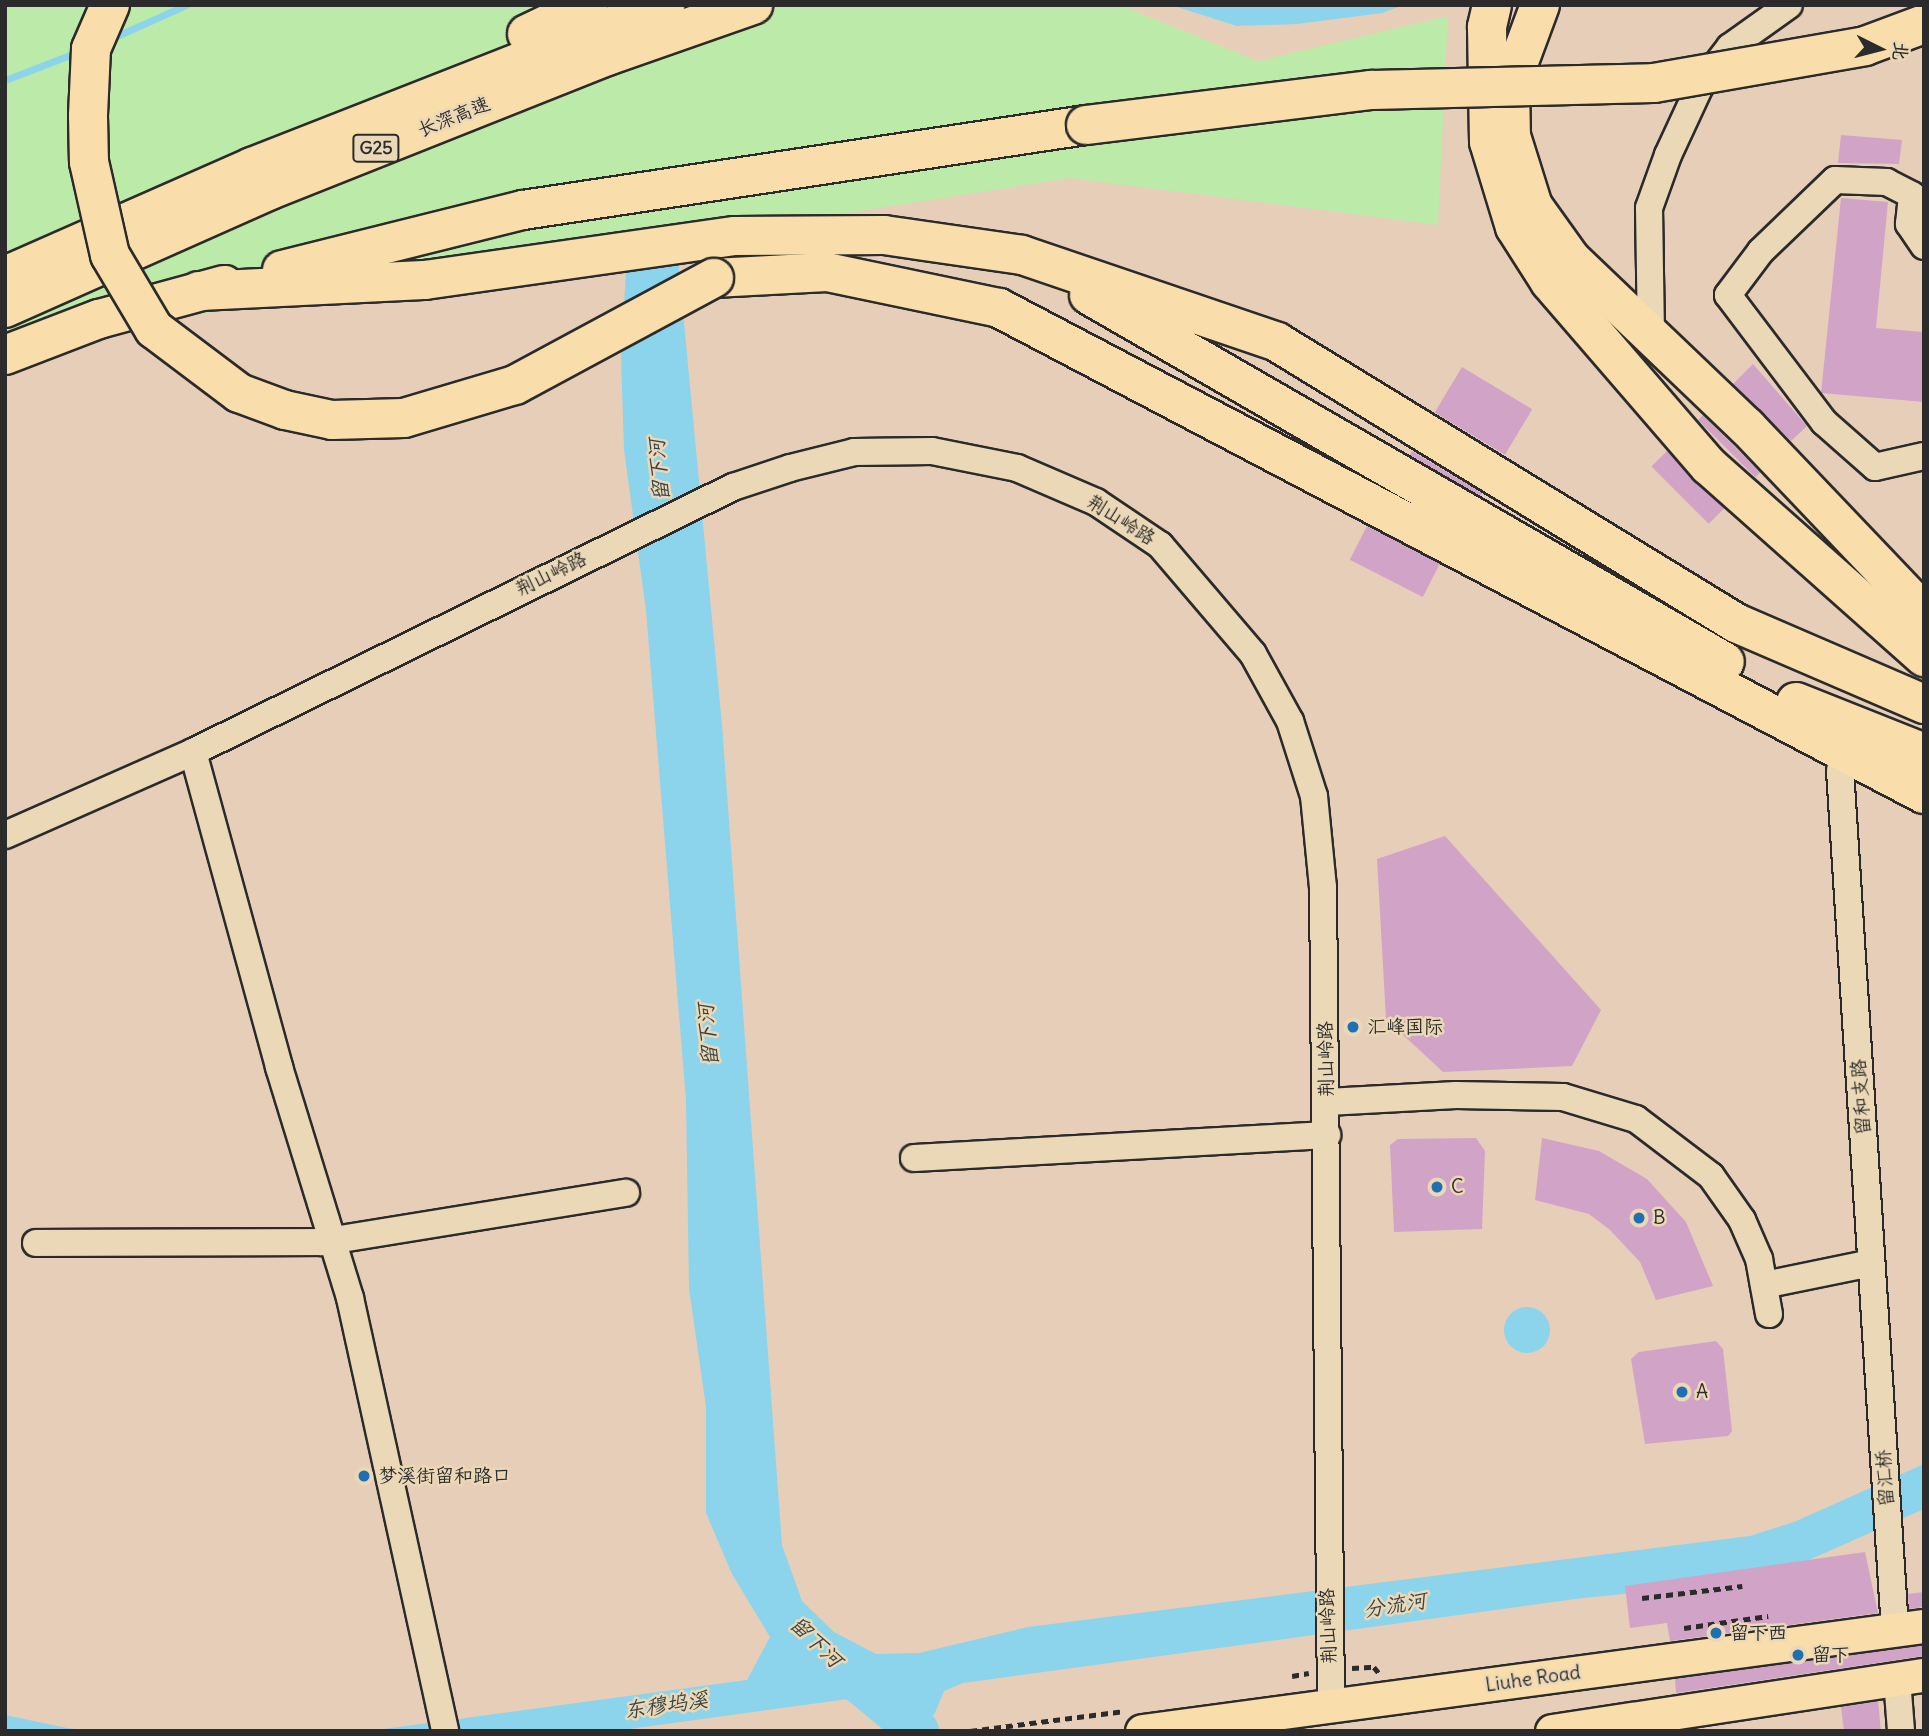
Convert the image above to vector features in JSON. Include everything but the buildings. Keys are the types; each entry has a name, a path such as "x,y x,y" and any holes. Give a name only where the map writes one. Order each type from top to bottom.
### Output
{"highway":[{"path":"110,5 91,49 89,139 97,208 110,255 154,328 239,393 285,410 332,420 404,418 515,385 713,278 827,272 999,308 1228,376"},
{"path":"252,167 588,5"},
{"name":"长深高速","path":"5,276 252,167 666,5"},
{"name":"长深高速","path":"5,308 270,190 607,57 753,5"},
{"path":"1492,5 1487,76 1489,142 1515,227 1550,282 1709,466 1924,657"},
{"path":"1541,5 1510,86 1511,136 1533,206 1571,259 1747,427 1924,613"},
{"path":"5,355 99,319 523,210 1086,125 1371,90 1654,83 1866,46 1924,24"},
{"path":"200,291 425,280 735,236 884,235 1018,254 1277,342 1736,623 1924,704"},
{"path":"1018,254 1788,699 1924,753"},
{"path":"999,308 1924,794"}],"main road":[{"name":"Liuhe Road","path":"1142,1731 1910,1628"},
{"path":"1552,1731 1910,1677"}],"street":[{"path":"1651,335 1649,208 1668,155 1700,86 1730,47 1789,5"},
{"path":"1924,246 1909,224 1912,195 1887,182 1835,180 1760,251 1728,295 1824,422 1875,467 1924,456"},
{"name":"荆山岭路","path":"5,835 193,752 733,487 854,453 932,451 1017,468 1096,502 1160,545 1253,654 1290,721 1314,796 1323,887 1327,1102 1326,1570 1331,1706"},
{"path":"193,752 350,1298 445,1731"},
{"name":"留和支路","path":"1840,770 1881,1423"},
{"path":"1327,1102 1456,1095 1563,1097 1636,1119 1711,1176 1742,1220 1759,1259 1769,1314"},
{"path":"914,1158 1327,1135"},
{"path":"36,1243 332,1240 626,1194"},
{"path":"1764,1285 1871,1263"},
{"name":"留汇桥","path":"1881,1423 1888,1534 1910,1628"},
{"path":"1901,1731 1910,1677"}],"path":[{"path":"1642,1598 1742,1586"}],"green space":[{"path":"5,5 1120,5 1258,61 1448,16 1438,225 1070,178 53,337 5,356"}],"water":[{"path":"1171,5 1404,5 1382,13 1297,24 1237,26"},
{"path":"678,259 722,725 782,1545 802,1601 834,1632 876,1654 919,1653 1028,1627 1750,1536 1794,1522 1924,1464 1924,1509 1784,1571 1726,1584 1583,1598 963,1683 944,1691 934,1715 890,1725 848,1699 615,1731 369,1731 747,1680 770,1637 732,1574 706,1513 706,1407 689,1288 686,1100 646,610 624,450 621,356 626,271"},
{"path":"1527,1307 1543,1314 1550,1330 1543,1346 1527,1353 1511,1346 1504,1330 1511,1314"},
{"path":"5,1715 67,1728 92,1731 5,1731"}],"waterway":[{"path":"110,39 186,5"},
{"path":"5,80 80,51"},
{"name":"留下河","path":"861,1684 918,1731"}],"place":[{"name":"汇峰国际","path":"1353,1027"},
{"name":"C","path":"1437,1187"},
{"name":"B","path":"1639,1218"},
{"name":"A","path":"1682,1392"},
{"name":"梦溪街留和路口","path":"364,1476"},
{"name":"留下西","path":"1716,1633"},
{"name":"留下","path":"1798,1655"}],"water label":[{"name":"分流河","path":"1395,1605"},
{"name":"东穆坞溪","path":"666,1705"}]}
